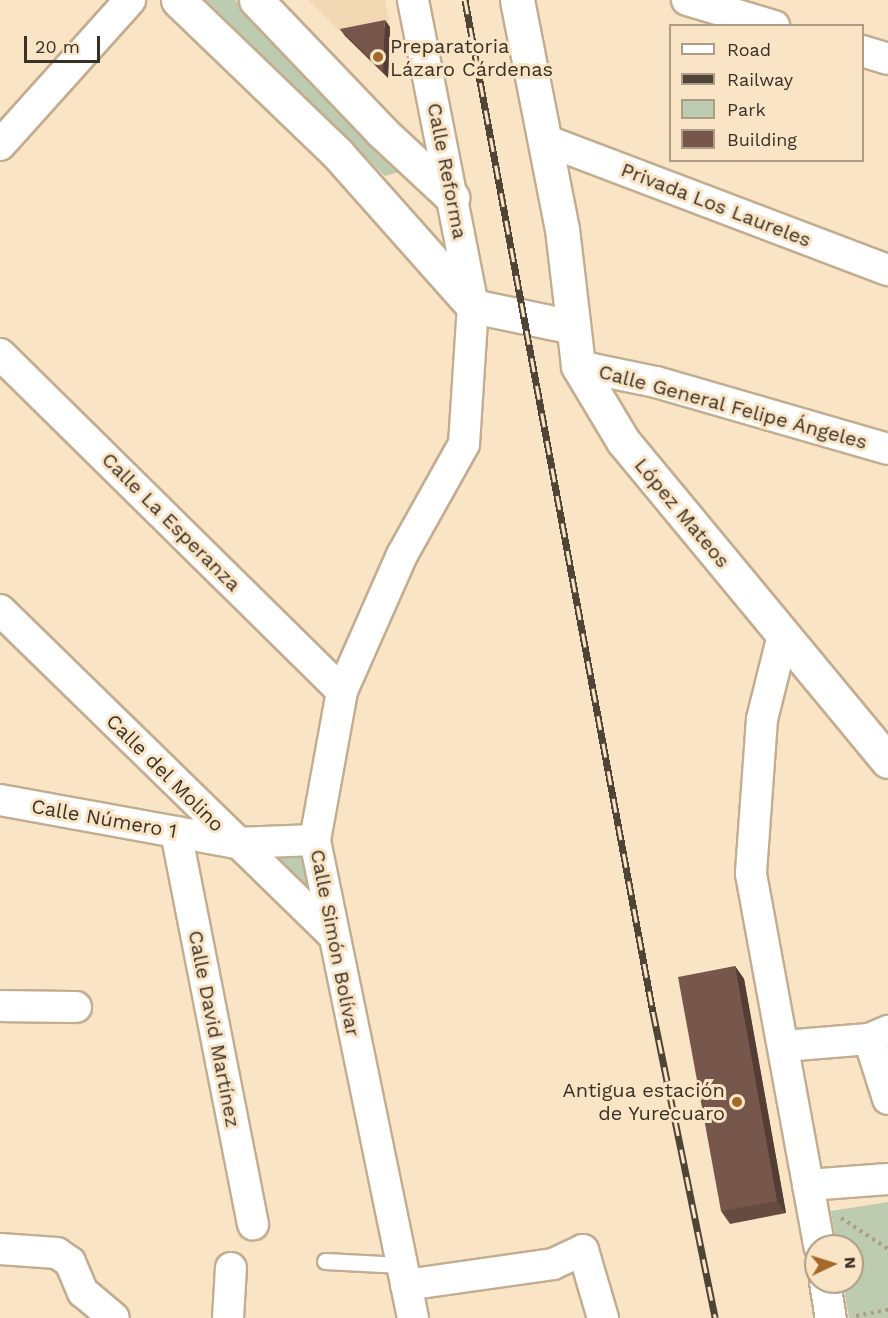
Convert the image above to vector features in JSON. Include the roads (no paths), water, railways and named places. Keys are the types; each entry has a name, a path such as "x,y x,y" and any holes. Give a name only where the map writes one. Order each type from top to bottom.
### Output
{"street":[{"path":"0,145 130,0"},
{"path":"178,0 337,153 473,306 573,327"},
{"path":"256,0 382,132 452,197"},
{"name":"Calle Reforma","path":"413,0 473,306"},
{"name":"López Mateos","path":"517,0 562,230 578,366 623,441 888,761"},
{"path":"687,0 767,24"},
{"path":"864,52 888,59"},
{"name":"Privada Los Laureles","path":"545,141 888,270"},
{"name":"Calle Simón Bolívar","path":"413,1318 332,934 315,840 342,691 402,555 464,444 473,306"},
{"name":"Calle La Esperanza","path":"0,354 342,691"},
{"name":"Calle General Felipe Ángeles","path":"578,366 656,382 888,448"},
{"name":"Calle del Molino","path":"0,610 236,843 332,934"},
{"path":"783,635 762,719 751,874 817,1234"},
{"name":"Calle Número 1","path":"0,800 236,843 315,840"},
{"name":"Calle David Martínez","path":"176,832 253,1225"},
{"path":"0,1006 76,1007"},
{"path":"784,1046 879,1035 888,1099"},
{"path":"808,1185 888,1179"},
{"path":"0,1249 57,1253 70,1262 83,1292 114,1318"},
{"path":"403,1275 553,1263 584,1250 603,1318"},
{"path":"228,1318 231,1268"},
{"path":"827,1294 831,1318"}],"lane":[{"path":"325,1261 403,1275"}],"railway":[{"path":"465,0 653,1012 715,1318"}],"place":[{"name":"Preparatoria Lázaro Cárdenas","path":"378,57"},
{"name":"Antigua estación de Yurecuaro","path":"737,1102"}]}
